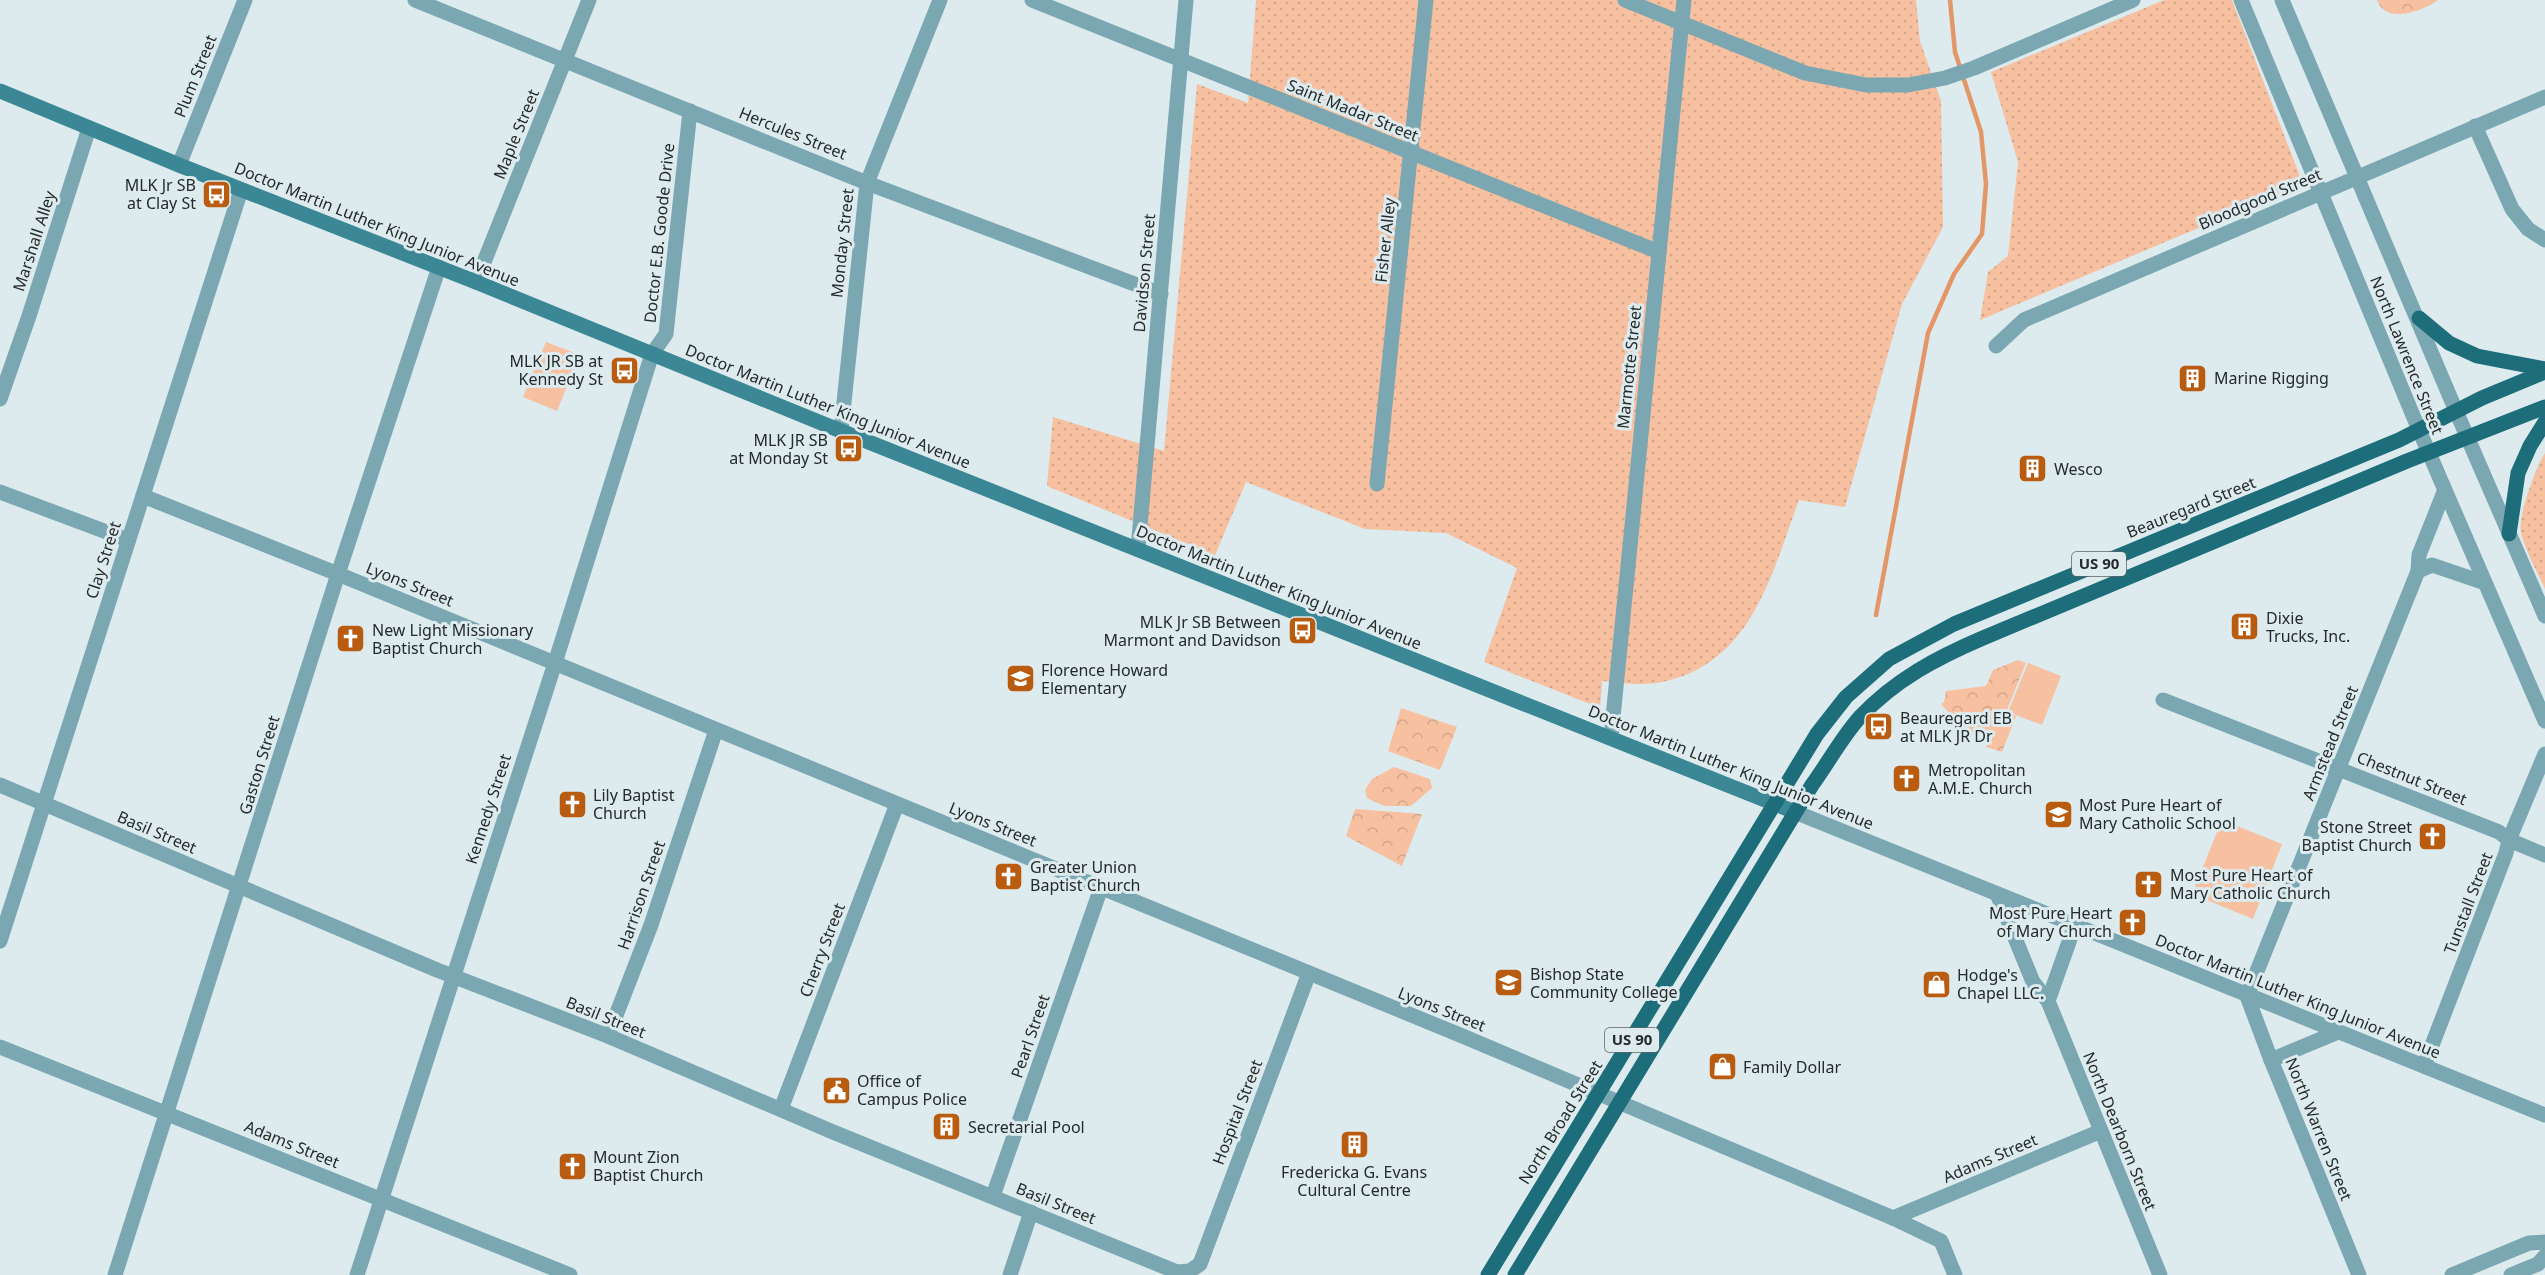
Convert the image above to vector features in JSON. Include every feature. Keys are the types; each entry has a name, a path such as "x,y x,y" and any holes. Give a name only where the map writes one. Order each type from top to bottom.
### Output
{"main road":[{"name":"Doctor Martin Luther King Junior Avenue","path":"0,91 89,129 439,267 841,431 1795,812"},
{"path":"2419,318 2449,343 2477,356 2545,370"},
{"name":"Beauregard Street","path":"1774,804 1817,734 1846,696 1889,659 1954,624 2419,430 2545,370"},
{"name":"US 90","path":"1515,1275 1738,911 1795,812 1859,718 1896,683 1938,657 2428,453 2545,407"},
{"path":"2509,534 2518,473 2530,446 2545,422"},
{"name":"North Broad Street","path":"1488,1275 1774,804"}],"street":[{"name":"Plum Street","path":"179,165 245,0"},
{"name":"Hercules Street","path":"415,0 867,183 1161,294"},
{"name":"Maple Street","path":"476,282 590,0"},
{"name":"Monday Street","path":"841,431 867,183 940,0"},
{"name":"Saint Madar Street","path":"1032,0 1659,252"},
{"name":"Davidson Street","path":"1138,549 1186,0"},
{"name":"Fisher Alley","path":"1377,484 1426,0"},
{"path":"1625,0 1805,73 1866,85 1908,85 1946,78 2133,0"},
{"name":"Marmotte Street","path":"1611,738 1684,0"},
{"name":"North Lawrence Street","path":"2241,0 2444,492 2545,721"},
{"name":"North Lawrence Street","path":"2282,0 2355,178 2419,318 2456,411 2545,616"},
{"name":"Bloodgood Street","path":"1996,346 2024,320 2545,97"},
{"name":"Doctor E.B. Goode Drive","path":"652,354 666,334 690,111"},
{"path":"2475,126 2512,209 2528,230 2545,240"},
{"name":"Marshall Alley","path":"0,399 89,129"},
{"name":"Clay Street","path":"0,941 241,190"},
{"name":"Gaston Street","path":"115,1275 338,574 439,267"},
{"name":"Kennedy Street","path":"357,1275 555,663 652,354"},
{"path":"0,492 128,540"},
{"name":"Armstead Street","path":"2247,996 2418,571 2420,555 2444,492"},
{"name":"Lyons Street","path":"142,496 338,574 1621,1101 1893,1218 1941,1241 1955,1275"},
{"path":"2418,571 2432,565 2485,583"},
{"name":"Chestnut Street","path":"2163,700 2499,832 2509,840 2545,855"},
{"name":"Harrison Street","path":"608,1036 651,925 716,730"},
{"name":"Tunstall Street","path":"2424,1066 2509,840 2545,754"},
{"name":"Basil Street","path":"0,785 453,977 608,1036 1177,1272 1190,1271 1200,1264"},
{"name":"Cherry Street","path":"781,1109 897,804"},
{"name":"Doctor Martin Luther King Junior Avenue","path":"1795,812 2545,1115"},
{"name":"Pearl Street","path":"993,1196 1101,888"},
{"name":"North Dearborn Street","path":"1997,894 2033,982 2048,1001 2160,1275"},
{"path":"2048,1001 2075,925"},
{"name":"Hospital Street","path":"1200,1264 1309,973"},
{"name":"North Warren Street","path":"2247,996 2360,1275"},
{"path":"2271,1060 2338,1032"},
{"name":"Adams Street","path":"0,1047 570,1275"},
{"name":"Adams Street","path":"1893,1218 2101,1131"},
{"path":"1010,1275 1031,1212"},
{"path":"2452,1275 2529,1243 2545,1242"},
{"path":"2511,1275 2538,1264 2545,1256"}],"green space":[{"path":"1256,0 1916,0 1920,41 1941,101 1943,227 1902,304 1845,507 1799,500 1767,586 1754,612 1738,636 1717,656 1693,672 1662,682 1640,684 1602,681 1600,708 1484,662 1517,568 1446,533 1365,529 1246,482 1215,555 1047,486 1053,417 1164,451 1197,84 1248,103"},
{"path":"2164,0 2232,0 2303,184 1980,320 1988,272 2008,256 2018,162 1991,72"},
{"path":"2377,0 2438,0 2405,14 2396,14 2381,8"},
{"path":"546,342 580,355 557,411 523,397"},
{"path":"2545,453 2545,589 2526,547 2521,526 2528,492"},
{"path":"2018,660 2026,663 2006,712 2016,716 2002,752 1986,747 1988,741 1961,726 1941,704 1944,702 1946,691 1986,686 1993,670"},
{"path":"2028,663 2061,676 2042,725 2008,712"},
{"path":"1401,708 1457,727 1440,770 1388,751"},
{"path":"1394,767 1430,779 1432,788 1411,806 1384,806 1367,798 1365,790 1372,779"},
{"path":"1355,809 1422,814 1402,866 1346,836"},
{"path":"2222,820 2282,844 2253,919 2192,894"}],"waterway":[{"path":"1876,615 1928,333 1954,274 1982,234 1986,184 1981,132 1955,52 1950,0"}],"place":[{"name":"MLK Jr SB at Clay St","path":"217,194"},
{"name":"MLK JR SB at Kennedy St","path":"624,370"},
{"name":"Marine Rigging","path":"2193,378"},
{"name":"MLK JR SB at Monday St","path":"849,449"},
{"name":"Wesco","path":"2033,469"},
{"name":"Dixie Trucks, Inc.","path":"2245,627"},
{"name":"MLK Jr SB Between Marmont and Davidson","path":"1302,631"},
{"name":"New Light Missionary Baptist Church","path":"351,639"},
{"name":"Florence Howard Elementary","path":"1020,679"},
{"name":"Beauregard EB at MLK JR Dr","path":"1879,727"},
{"name":"Metropolitan A.M.E. Church","path":"1907,779"},
{"name":"Lily Baptist Church","path":"572,804"},
{"name":"Most Pure Heart of Mary Catholic School","path":"2058,814"},
{"name":"Stone Street Baptist Church","path":"2433,836"},
{"name":"Greater Union Baptist Church","path":"1009,876"},
{"name":"Most Pure Heart of Mary Catholic Church","path":"2149,884"},
{"name":"Most Pure Heart of Mary Church","path":"2133,922"},
{"name":"Bishop State Community College","path":"1509,983"},
{"name":"Hodge's Chapel LLC.","path":"1936,984"},
{"name":"Family Dollar","path":"1722,1067"},
{"name":"Office of Campus Police","path":"836,1090"},
{"name":"Secretarial Pool","path":"947,1127"},
{"name":"Fredericka G. Evans Cultural Centre","path":"1354,1144"},
{"name":"Mount Zion Baptist Church","path":"572,1166"}]}
